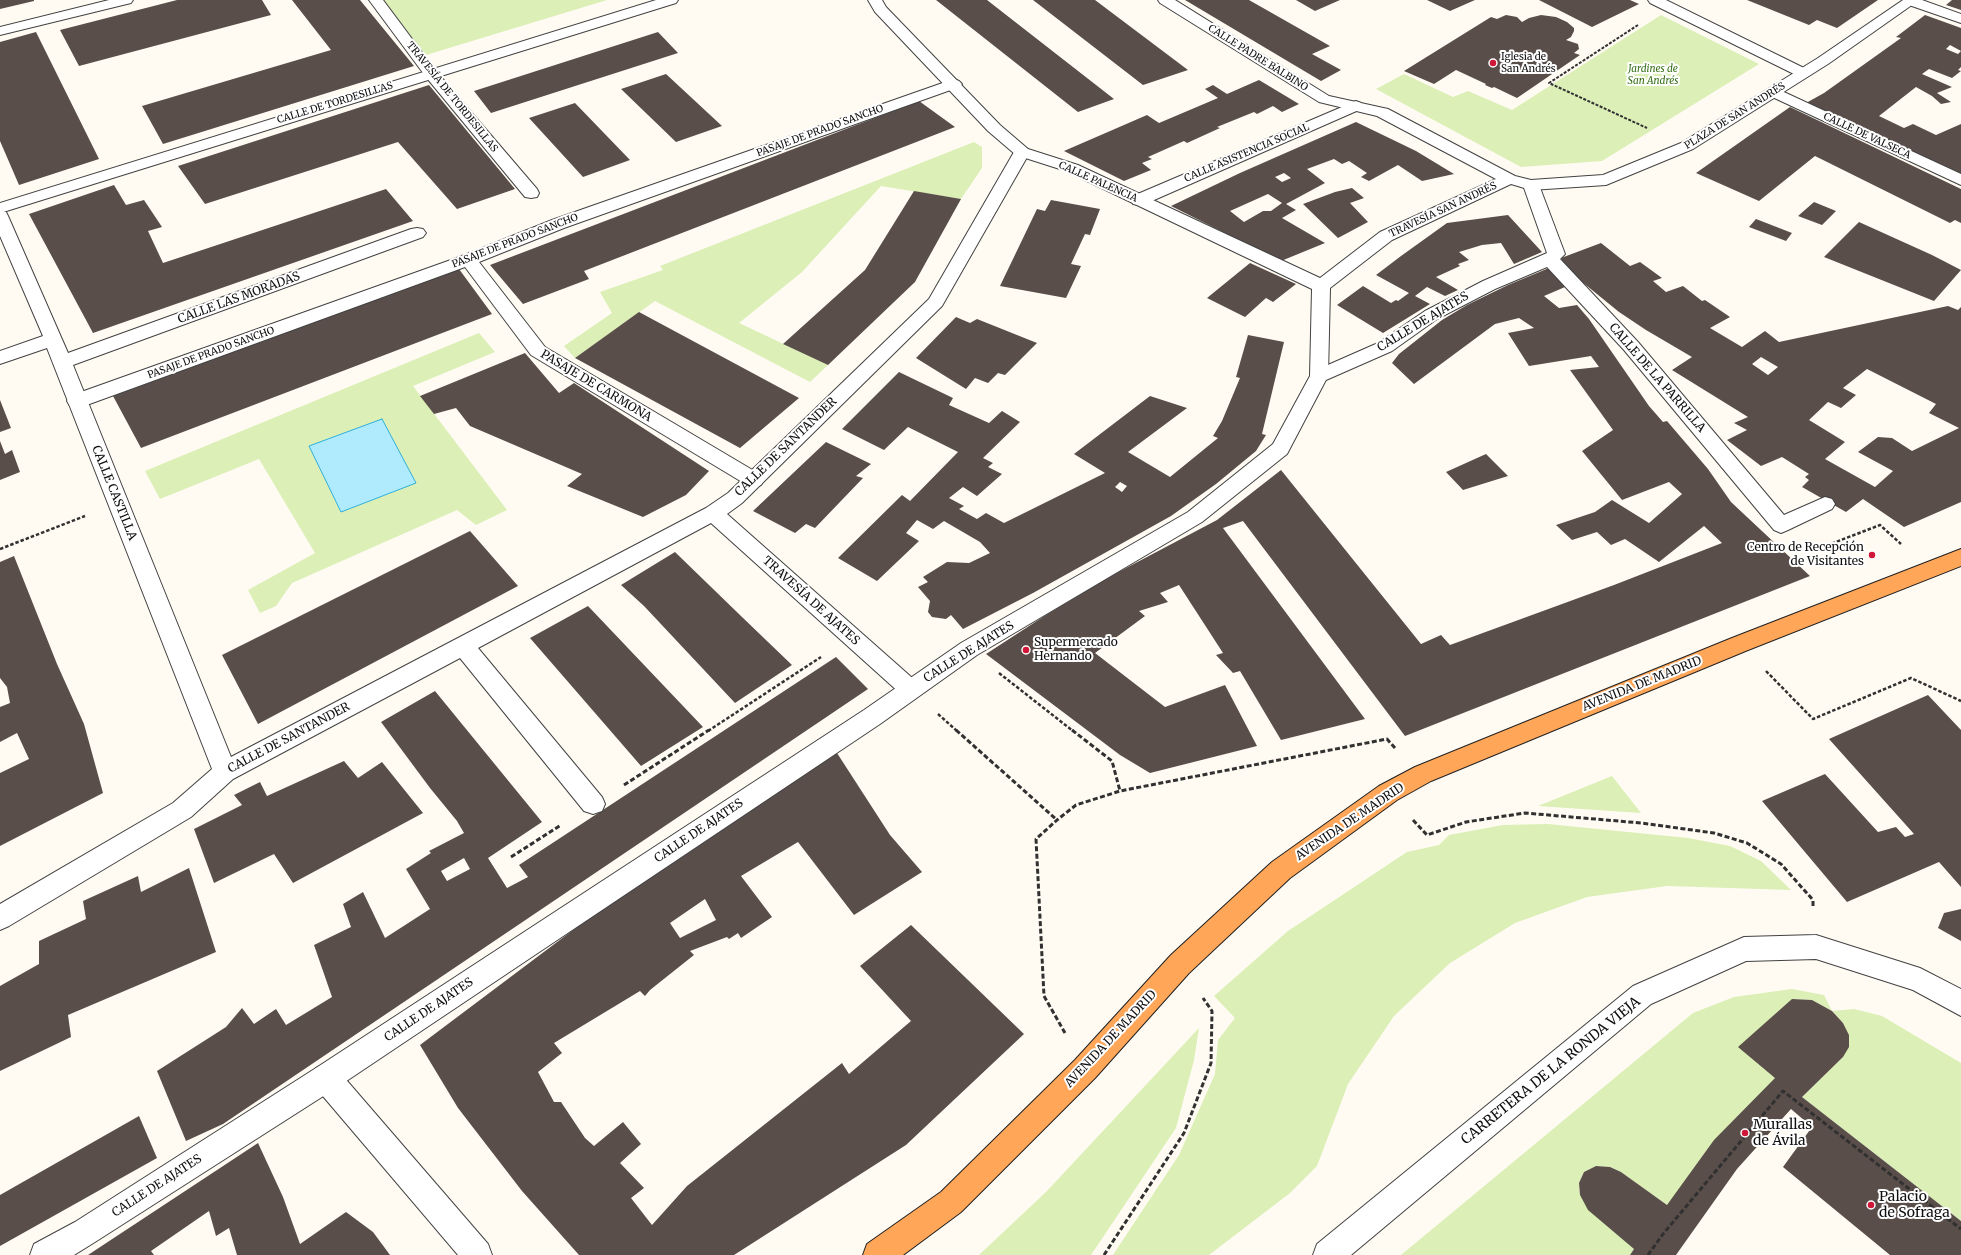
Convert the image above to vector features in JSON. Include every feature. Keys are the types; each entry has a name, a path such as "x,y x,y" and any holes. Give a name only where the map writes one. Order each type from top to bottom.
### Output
{"highway":[{"name":"AVENIDA DE MADRID","path":"878,1255 951,1202 1085,1069 1180,964 1281,870 1388,793 1423,774 1740,644 1961,557"}],"street":[{"path":"0,31 126,0"},
{"name":"TRAVESÍA DE TORDESILLAS","path":"376,0 431,74 531,193"},
{"name":"CALLE DE TORDESILLAS","path":"0,208 671,0"},
{"name":"CALLE PALENCIA","path":"875,0 880,10 954,84 994,128 1022,152 1072,168 1321,286"},
{"name":"CALLE PADRE BALBINO","path":"1165,0 1324,99 1356,106"},
{"path":"1803,73 1911,1 1961,19"},
{"name":"PLAZA DE SAN ANDRÉS","path":"1661,3 1803,73"},
{"name":"PLAZA DE SAN ANDRÉS","path":"1356,106 1382,112 1509,179 1531,185 1606,180 1687,146 1803,73"},
{"name":"PASAJE DE PRADO SANCHO","path":"77,401 468,260 558,224 954,84"},
{"name":"CALLE DE VALSECA","path":"1773,92 1961,180"},
{"name":"CALLE ASISTENCIA SOCIAL","path":"1139,200 1356,106"},
{"name":"CALLE DE SANTANDER","path":"0,918 182,810 225,772 713,513 735,498 936,302 1022,152"},
{"name":"TRAVESÍA SAN ANDRÉS","path":"1321,286 1386,236 1509,179"},
{"path":"1531,185 1556,254 1550,259"},
{"name":"CALLE CASTILLA","path":"0,216 53,339 225,772"},
{"name":"CALLE LAS MORADAS","path":"61,362 417,234"},
{"name":"CALLE DE AJATES","path":"1319,376 1385,347 1431,315 1489,285 1550,259"},
{"name":"CALLE DE LA PARRILLA","path":"1550,259 1631,346 1781,525"},
{"name":"PASAJE DE CARMONA","path":"468,260 538,351 754,480"},
{"name":"CALLE DE AJATES","path":"46,1255 85,1232 326,1078 872,717 969,649 1195,517 1280,449 1319,376 1321,286"},
{"path":"0,358 53,339"},
{"path":"1781,525 1825,504"},
{"name":"TRAVESÍA DE AJATES","path":"713,513 910,689"},
{"path":"463,646 594,804"},
{"name":"CARRETERA DE LA RONDA VIEJA","path":"1328,1255 1642,995 1744,949 1816,947 1920,980 1961,1003"},
{"path":"326,1078 477,1255"}],"path":[{"path":"1661,3 1550,84 1687,146"},
{"path":"0,549 118,503"},
{"path":"1781,525 1810,552 1880,525 1930,570"},
{"path":"511,857 852,638"},
{"path":"1740,644 1813,719 1911,678 1961,701"},
{"path":"969,649 1112,761 1120,790"},
{"path":"910,689 1057,820"},
{"path":"1085,1069 1044,996 1036,839 1057,820 1076,805 1120,790 1387,739 1423,774"},
{"path":"1427,835 1466,822 1525,813 1642,823 1714,833 1747,843 1781,864 1813,900"},
{"path":"1104,1255 1184,1133 1211,1063 1212,1012"},
{"path":"1648,1255 1663,1234 1783,1091 1961,1229"}],"green space":[{"path":"379,0 607,0 426,55"},
{"name":"Jardines de San Andrés","path":"1661,15 1759,64 1602,161 1521,167 1376,89 1404,74 1453,97 1468,91 1512,110"},
{"path":"974,142 982,147 982,168 961,199 881,186 802,272 739,323 828,365 810,382 655,301 575,358 564,346 612,313 600,292 663,270 660,266"},
{"path":"479,333 495,352 413,386 507,510 476,525 457,510 292,583 276,606 260,613 248,590 315,553 259,459 160,499 145,471"},
{"path":"1612,776 1641,813 1538,806"},
{"path":"1548,824 1688,838 1730,846 1761,861 1791,890 1667,886 1587,897 1515,923 1450,963 1394,1016 1348,1084 1317,1166 1290,1193 1209,1255 1113,1255 1179,1155 1215,1074 1218,1040 1235,1018 1214,996 1288,931 1407,852 1439,845 1449,835 1503,825"},
{"path":"1792,989 1824,995 1832,1011 1812,1000 1792,999 1775,1078 1667,1205 1621,1172 1610,1167 1596,1166 1584,1172 1579,1183 1580,1195 1634,1249 1630,1255 1401,1255 1693,1013 1734,997"},
{"path":"1854,1009 1882,1016 1961,1063 1961,1221 1802,1097 1843,1057 1849,1035 1843,1023 1832,1011"},
{"path":"1199,1028 1194,1060 1176,1128 1091,1255 979,1255 1047,1191"}],"water":[{"path":"382,419 416,483 341,512 309,446"}],"building":[{"path":"0,0 34,0 34,1 0,9"},
{"path":"177,0 262,0 271,15 79,66 60,30"},
{"path":"292,0 360,0 414,66 163,144 142,106 331,50"},
{"path":"936,0 987,0 1114,99 1078,112"},
{"path":"1033,0 1095,0 1188,70 1143,85"},
{"path":"1185,0 1249,0 1330,46 1312,54 1341,70 1321,81"},
{"path":"1296,0 1340,0 1315,11"},
{"path":"1427,0 1475,0 1450,11"},
{"path":"1539,0 1630,0 1639,4 1592,27"},
{"path":"1747,0 1878,0 1837,28 1817,20 1809,25"},
{"path":"1952,0 1961,0 1961,10 1946,5"},
{"name":"Iglesia de San Andrés","path":"1506,15 1517,17 1522,22 1529,18 1541,15 1556,17 1567,22 1574,28 1574,31 1571,37 1566,40 1578,44 1579,49 1574,53 1580,55 1517,98 1494,87 1492,88 1485,85 1486,84 1456,70 1434,84 1404,71 1491,17 1497,19"},
{"path":"1925,15 1961,28 1961,51 1961,67 1958,70 1961,71 1952,78 1929,69 1922,74 1952,87 1937,93 1951,102 1941,104 1932,96 1916,87 1879,116 1904,128 1913,124 1936,135 1961,124 1961,175 1806,103 1824,93 1901,38 1896,37","holes":["1950,45 1961,51 1958,54 1946,49"]},
{"path":"36,32 99,159 19,185 0,141 0,42"},
{"path":"658,32 678,53 491,113 474,91"},
{"path":"666,74 722,126 676,142 621,89"},
{"path":"1259,80 1299,104 1282,112 1273,106 1257,114 1254,112 1217,127 1220,128 1187,143 1184,141 1148,157 1152,159 1142,163 1151,170 1124,181 1064,151 1147,115 1159,123 1218,98 1205,89 1213,85 1227,94"},
{"path":"429,85 515,189 457,209 398,142 205,204 178,166"},
{"path":"919,101 955,127 584,271 589,279 523,304 490,265"},
{"path":"575,103 630,160 583,177 529,118"},
{"path":"1790,107 1961,189 1961,223 1955,220 1950,223 1815,156 1759,201 1696,173"},
{"path":"1356,122 1416,151 1454,174 1422,181 1398,165 1369,181 1361,177 1367,173 1349,161 1342,164 1334,159 1307,169 1325,183 1286,204 1296,210 1282,218 1325,243 1281,261 1171,206 1240,173","holes":["1284,173 1291,178 1282,182 1275,177","1268,194 1282,203 1271,211 1263,211 1244,222 1230,211"]},
{"path":"114,185 126,205 144,200 162,227 148,231 163,263 386,189 413,221 93,333 29,214"},
{"path":"1352,188 1364,198 1350,203 1368,222 1338,238 1303,204 1335,192"},
{"path":"914,191 961,199 915,282 828,365 783,344 865,270"},
{"path":"1051,200 1100,209 1090,235 1085,234 1071,264 1081,266 1066,298 1000,286 1037,209 1045,211"},
{"path":"1814,202 1836,211 1822,225 1798,216"},
{"path":"1508,215 1542,252 1514,264 1501,243 1482,245 1459,252 1469,260 1458,264 1460,266 1436,277 1458,290 1445,296 1427,287 1415,296 1430,304 1383,333 1337,305 1363,286 1391,303 1396,300 1398,301 1409,293 1376,275 1447,223"},
{"path":"1756,219 1792,233 1786,241 1749,227"},
{"path":"1859,222 1932,255 1961,270 1934,301 1824,257"},
{"path":"1601,243 1630,266 1640,262 1662,278 1653,281 1666,292 1683,286 1702,301 1705,300 1730,317 1710,328 1742,347 1765,331 1779,342 1948,306 1958,310 1961,307 1961,502 1904,527 1863,499 1846,512 1802,487 1809,480 1805,477 1809,474 1782,457 1761,466 1727,440 1747,430 1734,423 1748,417 1672,370 1692,357 1619,312 1565,268 1561,258","holes":["1761,357 1778,367 1768,375 1752,364","1867,369 1936,404 1929,413 1959,428 1912,451 1892,438 1878,437 1858,452 1893,471 1875,487 1825,459 1845,442 1809,420 1828,402 1841,408 1856,395 1843,388"]},
{"path":"1250,263 1296,284 1273,302 1266,298 1245,317 1207,298"},
{"path":"1549,268 1565,287 1544,296 1559,308 1577,305 1589,319 1649,406 1663,422 1667,421 1708,469 1731,502 1810,576 1405,736 1243,521 1223,528 1365,719 1281,740 1240,671 1233,673 1216,655 1223,653 1179,585 1160,593 1168,602 1139,611 1145,616 1095,653 1165,707 1225,685 1257,746 1150,773 1120,755 986,654 1046,615 1109,577 1217,520 1281,470 1421,644 1441,635 1450,645 1614,585 1722,543 1704,526 1659,562 1625,539 1611,545 1597,532 1572,540 1556,525 1595,512 1612,500 1649,523 1682,494 1669,482 1622,500 1582,451 1613,430 1570,370 1599,367 1591,356 1529,366 1508,333 1534,328 1519,318 1495,324 1414,384 1392,363 1399,354 1442,320 1467,305 1508,285"},
{"path":"459,269 492,314 141,448 113,396"},
{"path":"639,312 799,398 740,448 575,358"},
{"path":"956,317 970,323 977,319 1037,343 1005,375 998,373 988,383 975,378 966,389 916,358"},
{"path":"1248,335 1284,342 1262,434 1266,435 1256,451 1216,484 1171,516 1033,593 963,629 951,615 946,619 932,617 928,612 930,601 918,587 928,582 923,577 947,562 969,563 990,553 980,542 944,521 933,529 917,520 906,533 919,541 877,581 838,558 902,495 910,501 958,452 908,427 884,450 842,429 899,372 953,398 949,405 989,423 1002,411 1020,422 983,458 993,463 988,467 1002,474 977,496 963,487 949,498 964,506 959,509 977,519 986,513 1004,523 1105,473 1074,454 1150,396 1187,408 1128,452 1170,477 1218,438 1213,436 1222,421 1240,378 1236,377","holes":["1120,482 1127,486 1122,492 1115,487"]},
{"path":"525,353 559,393 574,383 709,471 686,495 643,517 567,486 582,474 470,426 456,408 434,414 420,396"},
{"path":"0,400 11,428 0,432"},
{"path":"0,441 5,454 12,450 20,472 0,480"},
{"path":"826,442 871,464 856,476 863,478 815,528 806,524 795,533 753,511"},
{"path":"1486,454 1508,476 1463,490 1446,472"},
{"path":"470,531 518,586 258,724 222,655"},
{"path":"675,552 792,665 735,703 644,606 621,585"},
{"path":"14,556 57,664 84,724 103,793 0,846 0,773 29,759 17,733 0,742 0,707 10,703 7,687 0,678 0,562"},
{"path":"588,606 703,727 641,766 530,638"},
{"path":"836,657 868,689 223,1124 186,1141 157,1071 226,1027 242,1008 254,1024 276,1009 286,1025 332,997 314,945 351,927 343,904 363,892 385,938 430,909 406,869 431,853 429,851 464,833 457,821 430,788 381,722 435,691 542,822 488,858 507,888 528,877 519,865","holes":["464,858 470,869 447,881 441,871"]},
{"path":"1928,695 1961,730 1961,887 1939,862 1847,902 1762,801 1825,774 1878,832 1896,827 1905,837 1914,834 1829,739"},
{"path":"837,753 890,835 922,872 854,915 798,842 741,876 772,917 741,938 738,933 729,939 727,937 690,951 694,955 650,990 645,996 640,991 554,1043 562,1053 538,1072 554,1102 561,1102 585,1138 594,1146 623,1122 641,1144 620,1163 644,1188 631,1198 652,1225 687,1186 842,1063 849,1074 911,1021 860,966 911,925 1024,1034 906,1145 734,1255 579,1255 522,1191 458,1108 420,1045 637,882","holes":["705,899 716,920 680,938 670,923"]},
{"path":"344,761 358,778 382,762 423,813 293,883 274,854 214,883 194,829 242,805 234,795 260,782 267,796"},
{"path":"189,868 216,952 68,1015 71,1037 0,1071 0,986 39,964 39,941 86,919 83,901 138,876 141,892"},
{"path":"1961,909 1961,941 1938,928 1944,913"},
{"name":"Murallas de Ávila","path":"1792,999 1812,1000 1832,1011 1843,1023 1849,1035 1849,1047 1843,1057 1802,1097 1961,1221 1961,1255 1890,1255 1783,1167 1812,1127 1791,1109 1737,1169 1676,1255 1630,1255 1634,1249 1588,1210 1580,1195 1579,1183 1584,1172 1596,1166 1610,1167 1621,1172 1667,1205 1714,1140 1775,1078 1738,1047"},
{"path":"139,1116 157,1158 0,1246 0,1195"},
{"path":"258,1143 283,1197 300,1244 346,1212 373,1232 390,1255 237,1255 229,1228 216,1236 209,1211 151,1251 154,1255 88,1255"}],"place":[{"name":"Iglesia de San Andrés","path":"1493,63"},
{"name":"Centro de Recepción de Visitantes","path":"1872,555"},
{"name":"Supermercado Hernando","path":"1026,650"},
{"name":"Murallas de Ávila","path":"1745,1133"},
{"name":"Palacio de Sofraga","path":"1871,1205"}]}
